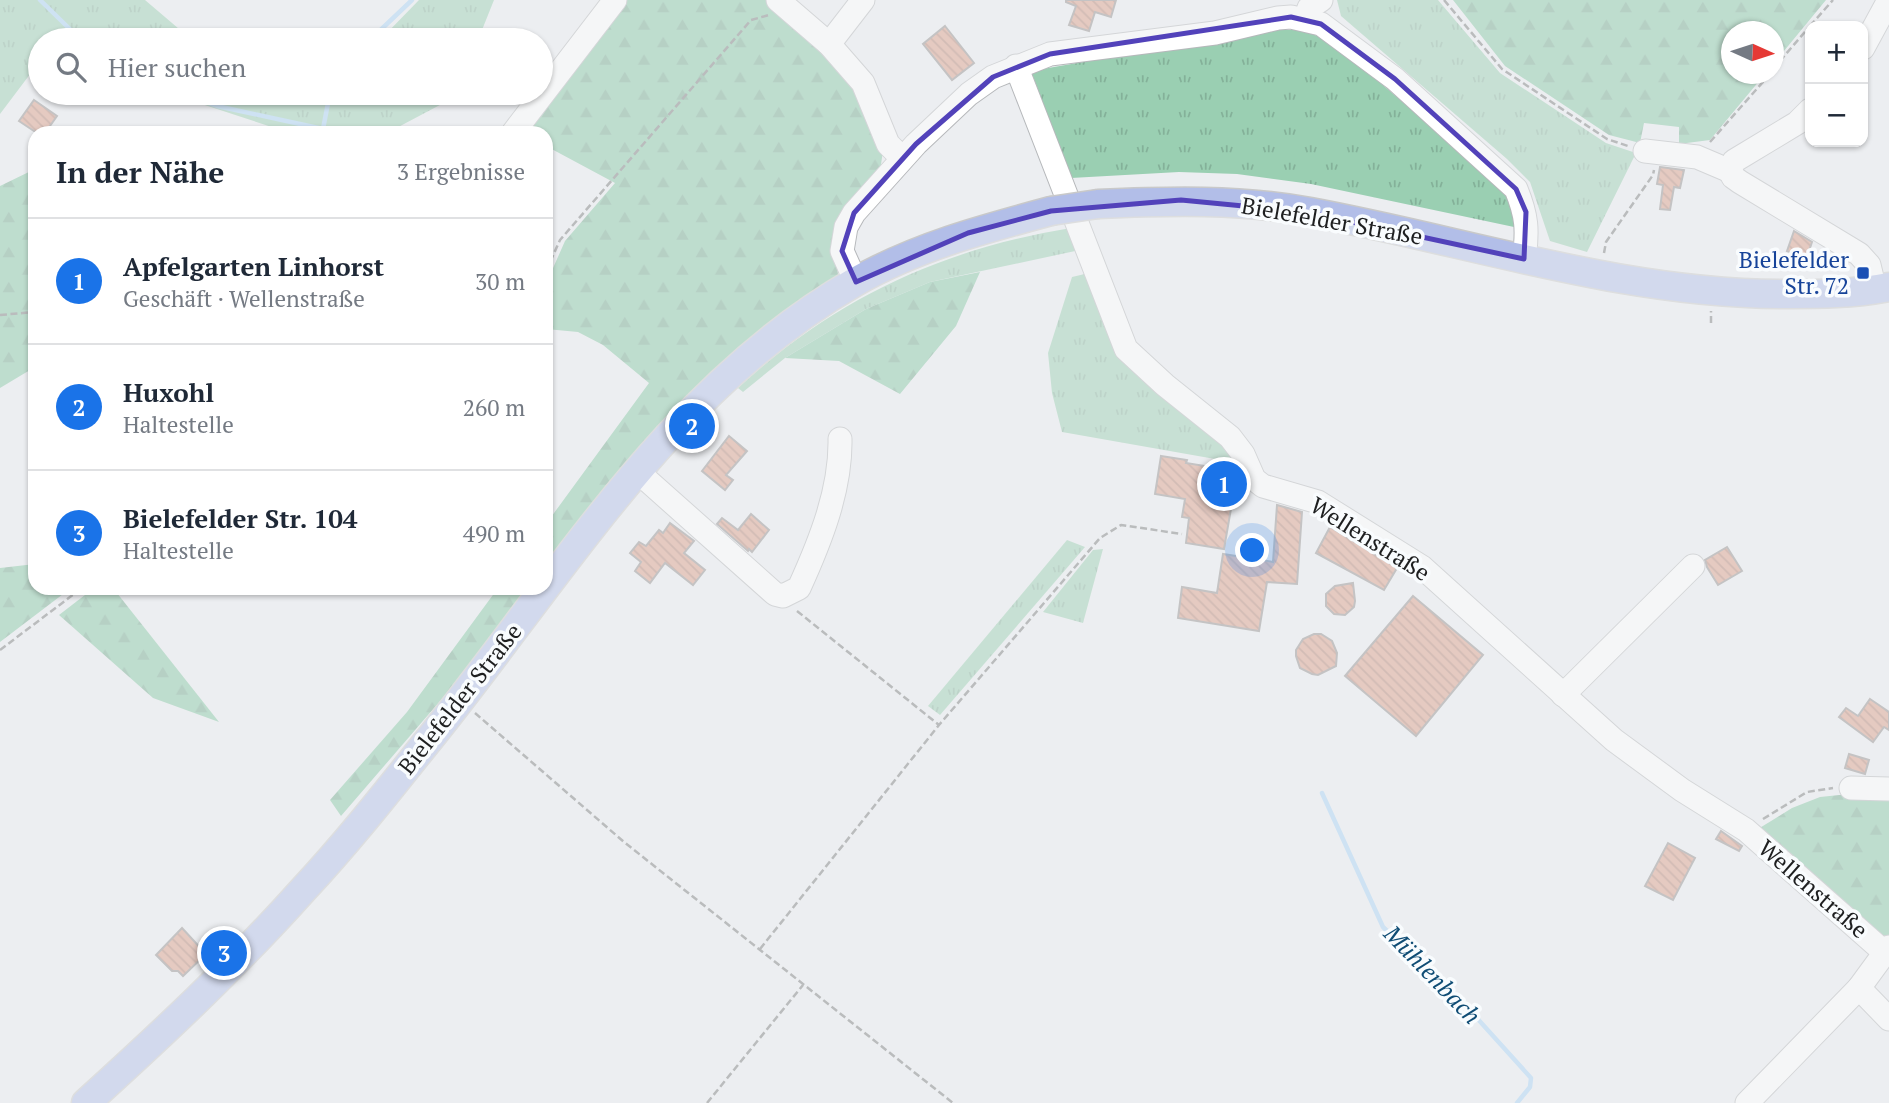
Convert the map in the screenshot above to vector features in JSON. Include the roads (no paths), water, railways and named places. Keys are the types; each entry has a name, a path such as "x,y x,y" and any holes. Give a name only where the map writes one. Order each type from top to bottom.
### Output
{"main road":[{"name":"Bielefelder Straße","path":"553,582 638,472 683,420 731,372 794,322 856,282 968,233 1051,211 1098,204 1181,200 1307,212 1599,275 1676,287 1755,294 1825,294 1882,288"},
{"name":"Bielefelder Straße","path":"86,1103 168,1028 302,892 358,828 543,595"}],"street":[{"path":"553,81 615,0"},
{"path":"829,44 863,0"},
{"path":"1305,19 1309,8 1321,0"},
{"path":"1868,39 1889,0"},
{"path":"774,7 829,44 863,83 888,144 902,158"},
{"path":"856,282 842,251 846,227 854,213 902,158 969,94 993,77 1050,54 1215,33 1278,18 1305,19 1321,24 1395,79 1516,189 1525,212 1527,237 1524,259"},
{"name":"Wellenstraße","path":"1016,66 1126,349 1165,385 1230,437 1243,454 1254,479 1264,486 1318,502 1422,567 1614,740 1662,776 1746,830 1887,949"},
{"path":"518,126 534,105"},
{"path":"1730,171 1734,161 1797,123 1805,115"},
{"path":"1651,152 1697,157 1730,171 1740,182 1859,254 1869,265 1882,288"},
{"path":"638,472 775,594 783,596 799,588 822,532 839,468 840,439"},
{"path":"1563,695 1693,566"},
{"path":"1851,788 1889,789"},
{"path":"1747,1103 1859,988 1887,949"},
{"path":"1859,988 1889,1019"}],"waterway":[{"path":"40,0 69,28"},
{"path":"383,28 412,0"},
{"path":"214,105 309,126"},
{"path":"324,126 328,105"},
{"name":"Mühlenbach","path":"1322,793 1383,927 1466,1006 1531,1078 1530,1087 1517,1103"}],"place":[{"name":"Bielefelder Str. 72","path":"1863,273"},
{"name":"Huxohl","path":"692,426"},
{"name":"Apfelgarten Linhorst","path":"1224,484"},
{"name":"Bielefelder Str. 104","path":"224,953"}]}
